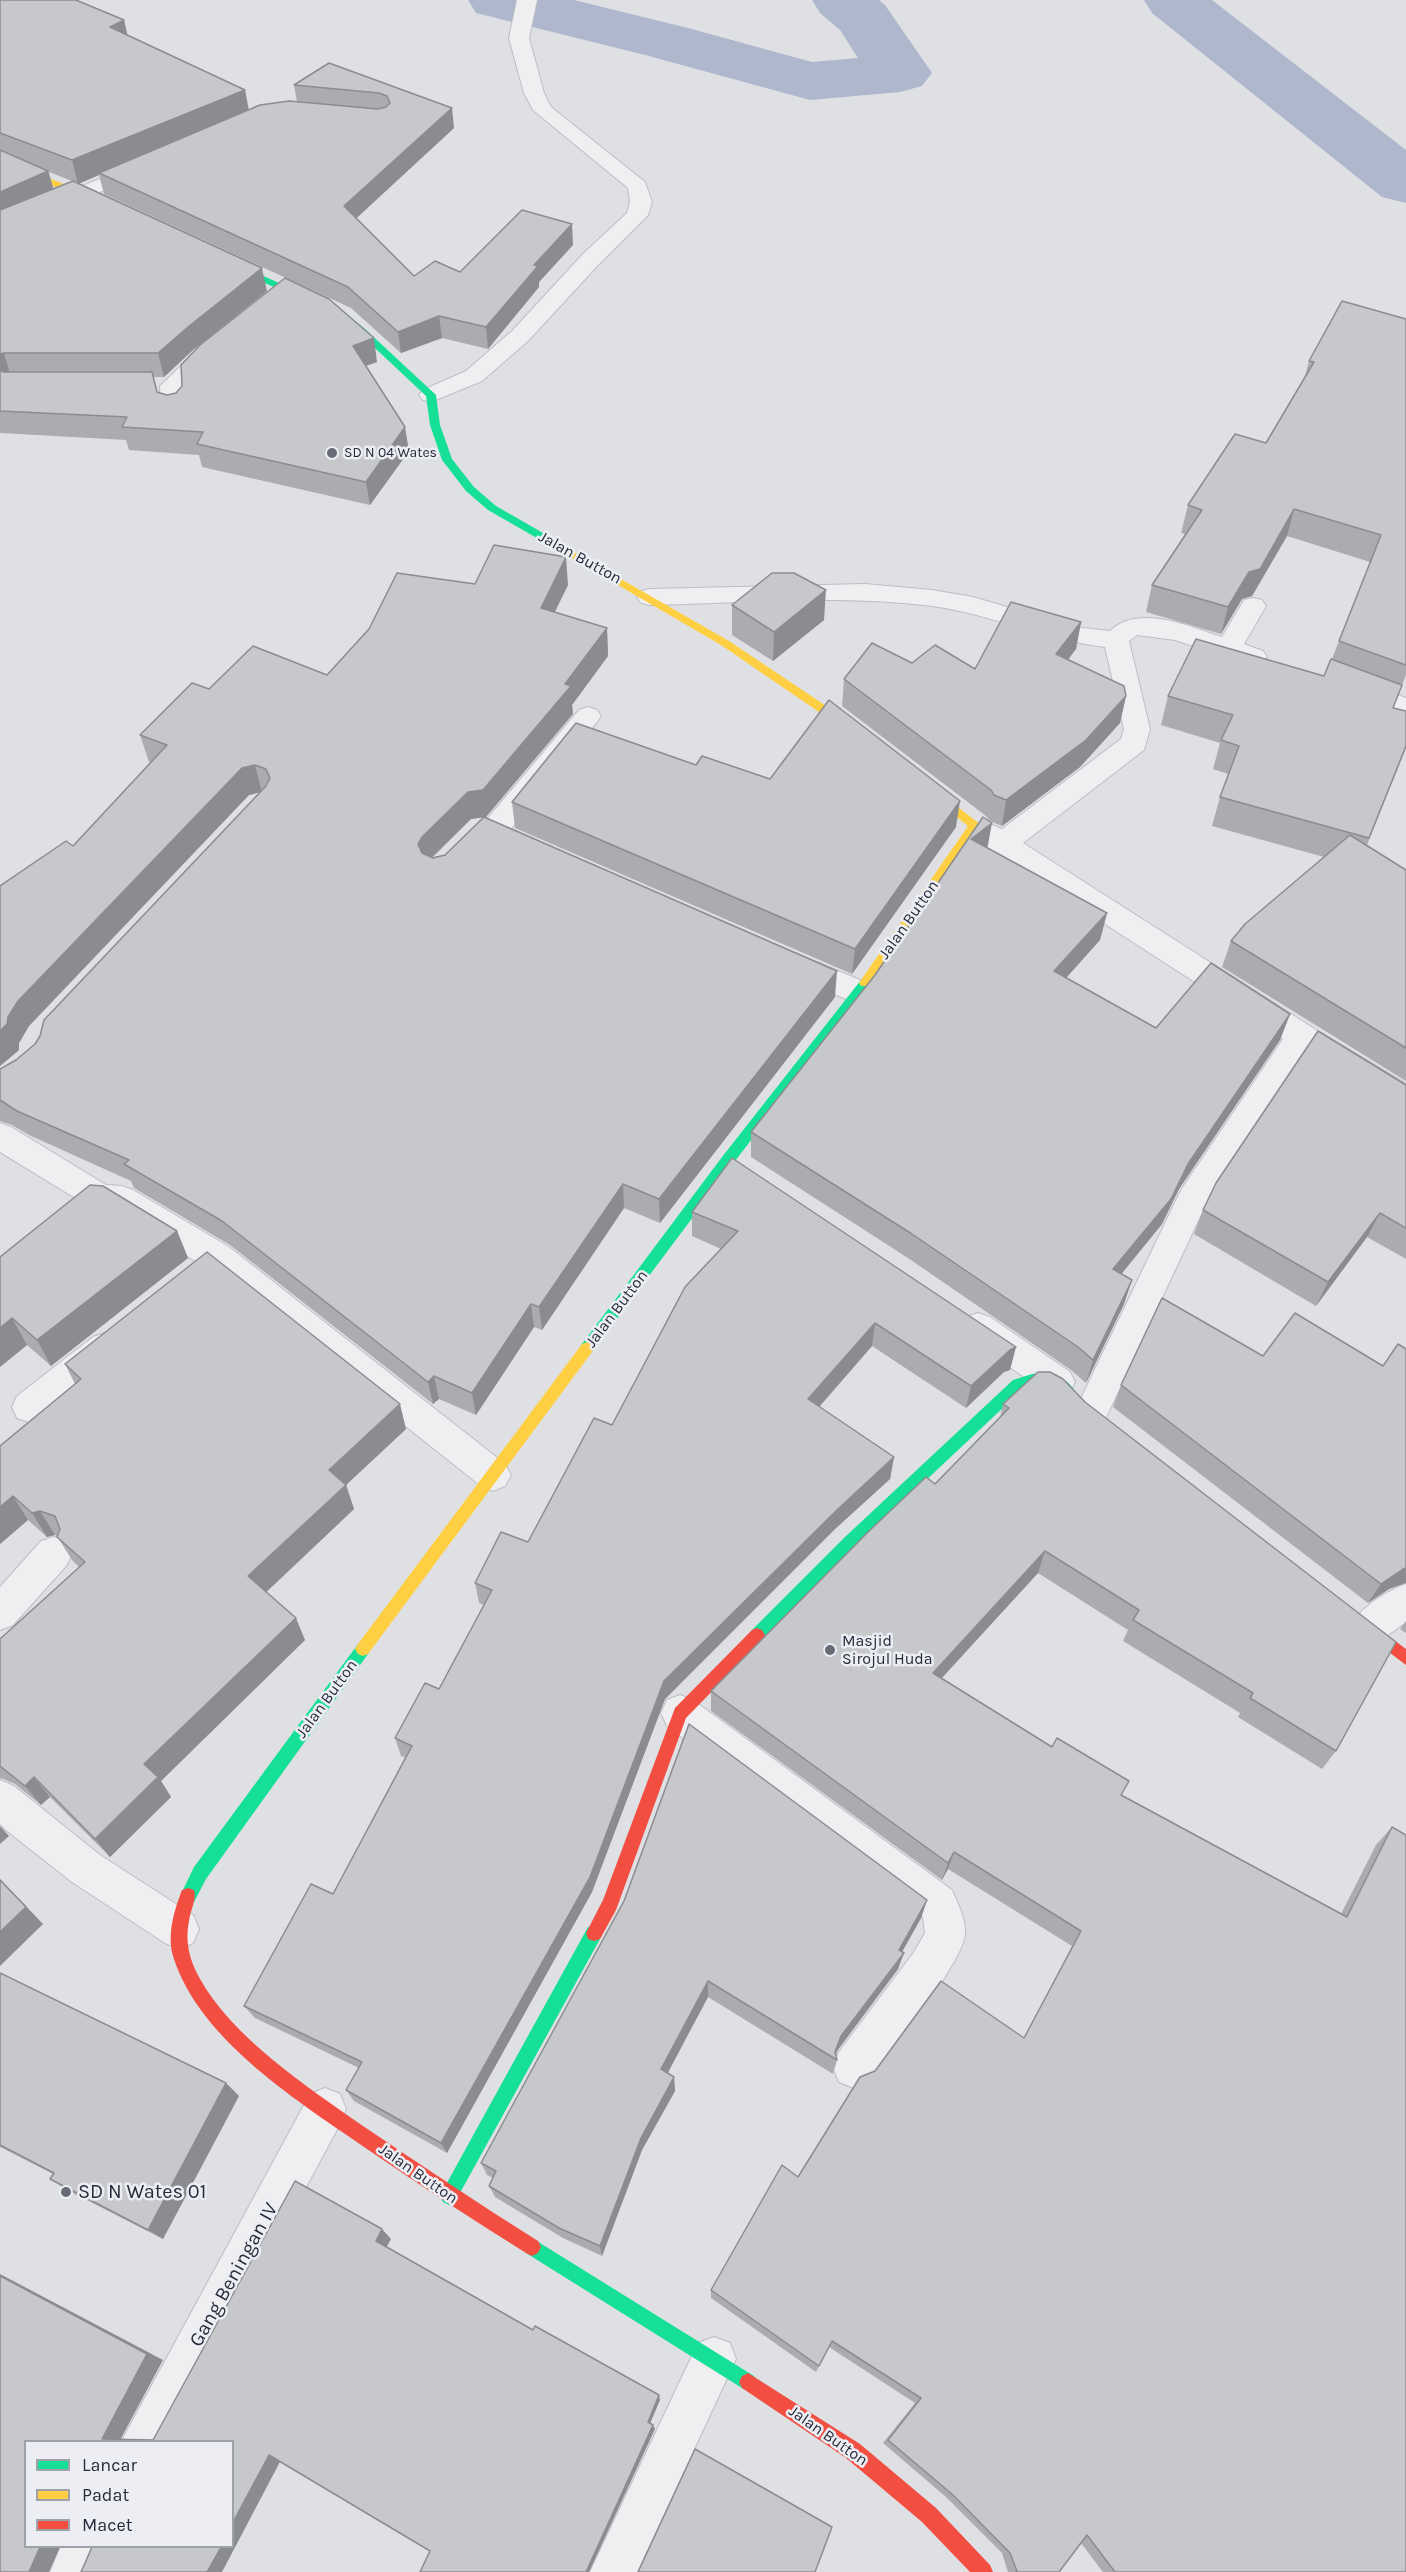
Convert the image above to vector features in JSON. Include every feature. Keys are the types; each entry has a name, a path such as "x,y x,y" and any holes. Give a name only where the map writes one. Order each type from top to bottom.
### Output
{"street":[{"path":"212,255 342,315 431,395 474,376 512,343 591,259 638,215 641,202 638,186 543,110 534,93 519,38 526,0"},
{"path":"0,229 78,193 163,158"},
{"path":"0,161 116,210"},
{"path":"268,304 286,290"},
{"path":"173,409 172,386 196,362 232,333"},
{"name":"Jalan Button","path":"431,395 435,425 447,460 470,489 492,508 650,597 817,703 870,743"},
{"path":"650,597 855,592 909,596 973,605 1073,635 1116,640"},
{"path":"1228,649 1253,606"},
{"path":"1116,640 1124,631 1137,627 1161,628 1280,664"},
{"path":"1002,844 1134,742 1137,729 1116,640"},
{"path":"1332,680 1406,708"},
{"path":"546,855 480,837 588,716"},
{"path":"914,777 1002,844 1406,1100"},
{"name":"Jalan Button","path":"975,825 737,1168 493,1475 200,1873 186,1899 179,1929 181,1957 200,1995 246,2047 325,2109 449,2196 714,2359 854,2451 929,2515 983,2572"},
{"path":"772,954 859,992"},
{"path":"1081,1404 1192,1199 1302,1036"},
{"path":"0,1136 101,1198 122,1199 217,1257 493,1475"},
{"path":"190,1278 217,1257"},
{"path":"953,1310 1081,1404"},
{"path":"29,1407 128,1329"},
{"path":"449,2196 610,1904 680,1713 850,1542 1018,1384 1036,1377 1081,1404"},
{"path":"0,1613 54,1553"},
{"path":"1406,1601 1359,1621 1406,1658"},
{"path":"680,1713 938,1904 943,1918 945,1936 928,1966 854,2067"},
{"path":"0,1799 36,1832 119,1893 179,1929"},
{"name":"Gang Beningan IV","path":"145,2440 325,2109"},
{"path":"613,2572 714,2359"},
{"path":"73,2572 85,2548"}],"building":[{"path":"0,0 76,0 124,20 110,27 245,90 72,160 0,133"},
{"path":"329,63 452,108 344,206 414,276 435,261 460,272 522,210 572,224 534,265 538,266 486,327 439,316 398,332 348,287 99,173 260,105 289,101 378,109 390,103 387,96 379,93 294,85"},
{"path":"0,150 48,171 0,192"},
{"path":"73,181 262,268 158,353 0,354 0,210"},
{"path":"285,278 329,299 374,338 353,346 405,427 366,482 197,444 203,432 122,427 127,417 0,411 0,371 152,372 157,392 167,395 176,393 182,386 181,365 200,345"},
{"path":"1342,301 1406,319 1406,665 1339,641 1381,535 1294,509 1260,569 1249,572 1228,607 1152,585 1202,510 1188,505 1235,434 1266,443 1314,362 1309,361"},
{"path":"494,545 566,557 541,608 607,628 565,684 571,686 483,790 468,792 422,837 418,844 422,853 433,858 445,855 484,817 837,971 659,1199 623,1184 539,1307 531,1304 472,1393 434,1376 428,1382 222,1221 124,1164 129,1160 17,1111 0,1100 0,1069 16,1060 35,1044 40,1036 44,1020 266,786 270,778 266,769 255,765 242,768 18,1001 8,1017 7,1024 0,1031 0,886 66,841 73,846 167,745 140,735 192,683 209,689 253,646 327,675 369,629 397,573 475,584"},
{"path":"772,573 794,573 826,590 774,632 732,605"},
{"path":"1011,602 1081,622 1056,654 1124,686 1126,696 1086,740 1006,800 994,795 991,790 844,679 872,643 912,663 935,645 975,669"},
{"path":"1196,639 1324,676 1331,659 1402,685 1393,708 1406,711 1406,746 1369,838 1220,797 1239,746 1221,740 1233,715 1168,696"},
{"path":"829,700 960,801 855,949 512,802 576,723 696,765 702,756 770,779"},
{"path":"983,817 992,823 971,839 1107,913 1054,971 1156,1028 1211,963 1290,1014 1188,1164 1171,1199 1113,1269 1132,1280 1093,1360 1078,1347 912,1234 751,1132 875,975"},
{"path":"1350,835 1406,870 1406,1048 1231,941 1245,924"},
{"path":"1318,1031 1406,1085 1406,1228 1380,1213 1328,1282 1203,1210 1216,1183"},
{"path":"732,1158 1016,1347 971,1386 875,1323 808,1399 894,1457 838,1509 664,1681 590,1877 441,2143 346,2090 362,2062 244,2006 311,1884 333,1894 412,1746 395,1738 425,1683 439,1689 492,1590 475,1583 501,1532 528,1542 594,1418 612,1425 685,1287 738,1231 692,1212"},
{"path":"90,1185 103,1186 177,1231 37,1340 12,1318 0,1328 0,1257"},
{"path":"207,1252 400,1404 329,1470 346,1485 248,1576 296,1618 144,1764 158,1777 95,1839 34,1777 25,1786 0,1766 0,1639 85,1562 57,1537 60,1529 55,1516 40,1511 32,1513 13,1496 0,1507 0,1446 81,1379 65,1364"},
{"path":"1162,1298 1263,1356 1295,1313 1383,1366 1398,1344 1406,1349 1406,1568 1381,1584 1121,1385"},
{"path":"1038,1372 1050,1372 1063,1379 1085,1402 1396,1642 1336,1751 1250,1698 1253,1693 1133,1620 1139,1610 1045,1551 933,1673 1052,1747 1057,1738 1129,1781 1121,1795 1347,1917 1392,1827 1406,1835 1406,2572 1115,2572 1087,2535 1059,2572 1016,2572 1010,2553 953,2495 888,2440 921,2398 832,2341 819,2366 711,2290 782,2165 798,2177 860,2077 875,2071 941,1981 1024,2038 1081,1931 954,1852 948,1863 711,1691 868,1532 926,1477 935,1484 1009,1408 1003,1404"},
{"path":"689,1724 927,1900 899,1950 904,1953 841,2036 835,2052 837,2060 708,1981 661,2069 674,2077 641,2138 600,2246 559,2228 489,2186 496,2171 481,2163 624,1901"},
{"path":"0,1880 26,1907 0,1932"},
{"path":"0,1973 226,2083 148,2230 50,2179 54,2173 0,2145"},
{"path":"295,2181 382,2229 376,2241 533,2330 535,2326 659,2395 648,2422 653,2425 586,2572 420,2572 430,2551 269,2455 234,2520 234,2440 153,2440"},
{"path":"0,2276 147,2354 102,2439 153,2440 24,2440 24,2548 40,2548 29,2572 0,2572"},
{"path":"695,2449 832,2527 815,2572 638,2572"},
{"path":"92,2548 220,2548 207,2572 81,2572"}],"waterway":[{"path":"498,0 666,41 810,81 900,73 863,18 842,0"},
{"path":"1174,0 1406,183"}],"traffic: fast":[{"path":"224,261 342,315 361,330 431,395 435,425 447,460 470,489 492,508 553,543"},
{"path":"587,1348 727,1161 865,983"},
{"path":"757,1635 850,1542 1018,1384 1032,1380 1044,1380 1056,1383 1068,1391"},
{"path":"188,1896 200,1873 363,1649"},
{"path":"449,2196 594,1933"},
{"path":"532,2247 748,2382"}],"traffic: slow":[{"path":"0,161 102,203"},
{"path":"553,543 725,643 858,733"},
{"path":"865,983 975,825 922,783"},
{"path":"363,1649 587,1348"}],"traffic: jam":[{"path":"1358,1620 1406,1658"},
{"path":"594,1933 610,1904 680,1713 757,1635"},
{"path":"188,1896 180,1927 179,1943 182,1958 194,1985 234,2035 260,2059 314,2101 427,2179 532,2247"},
{"path":"748,2382 853,2451 929,2515 983,2572"}],"place":[{"name":"SD N 04 Wates","path":"332,453"},
{"name":"Masjid Sirojul Huda","path":"830,1650"},
{"name":"SD N Wates 01","path":"66,2192"}]}
